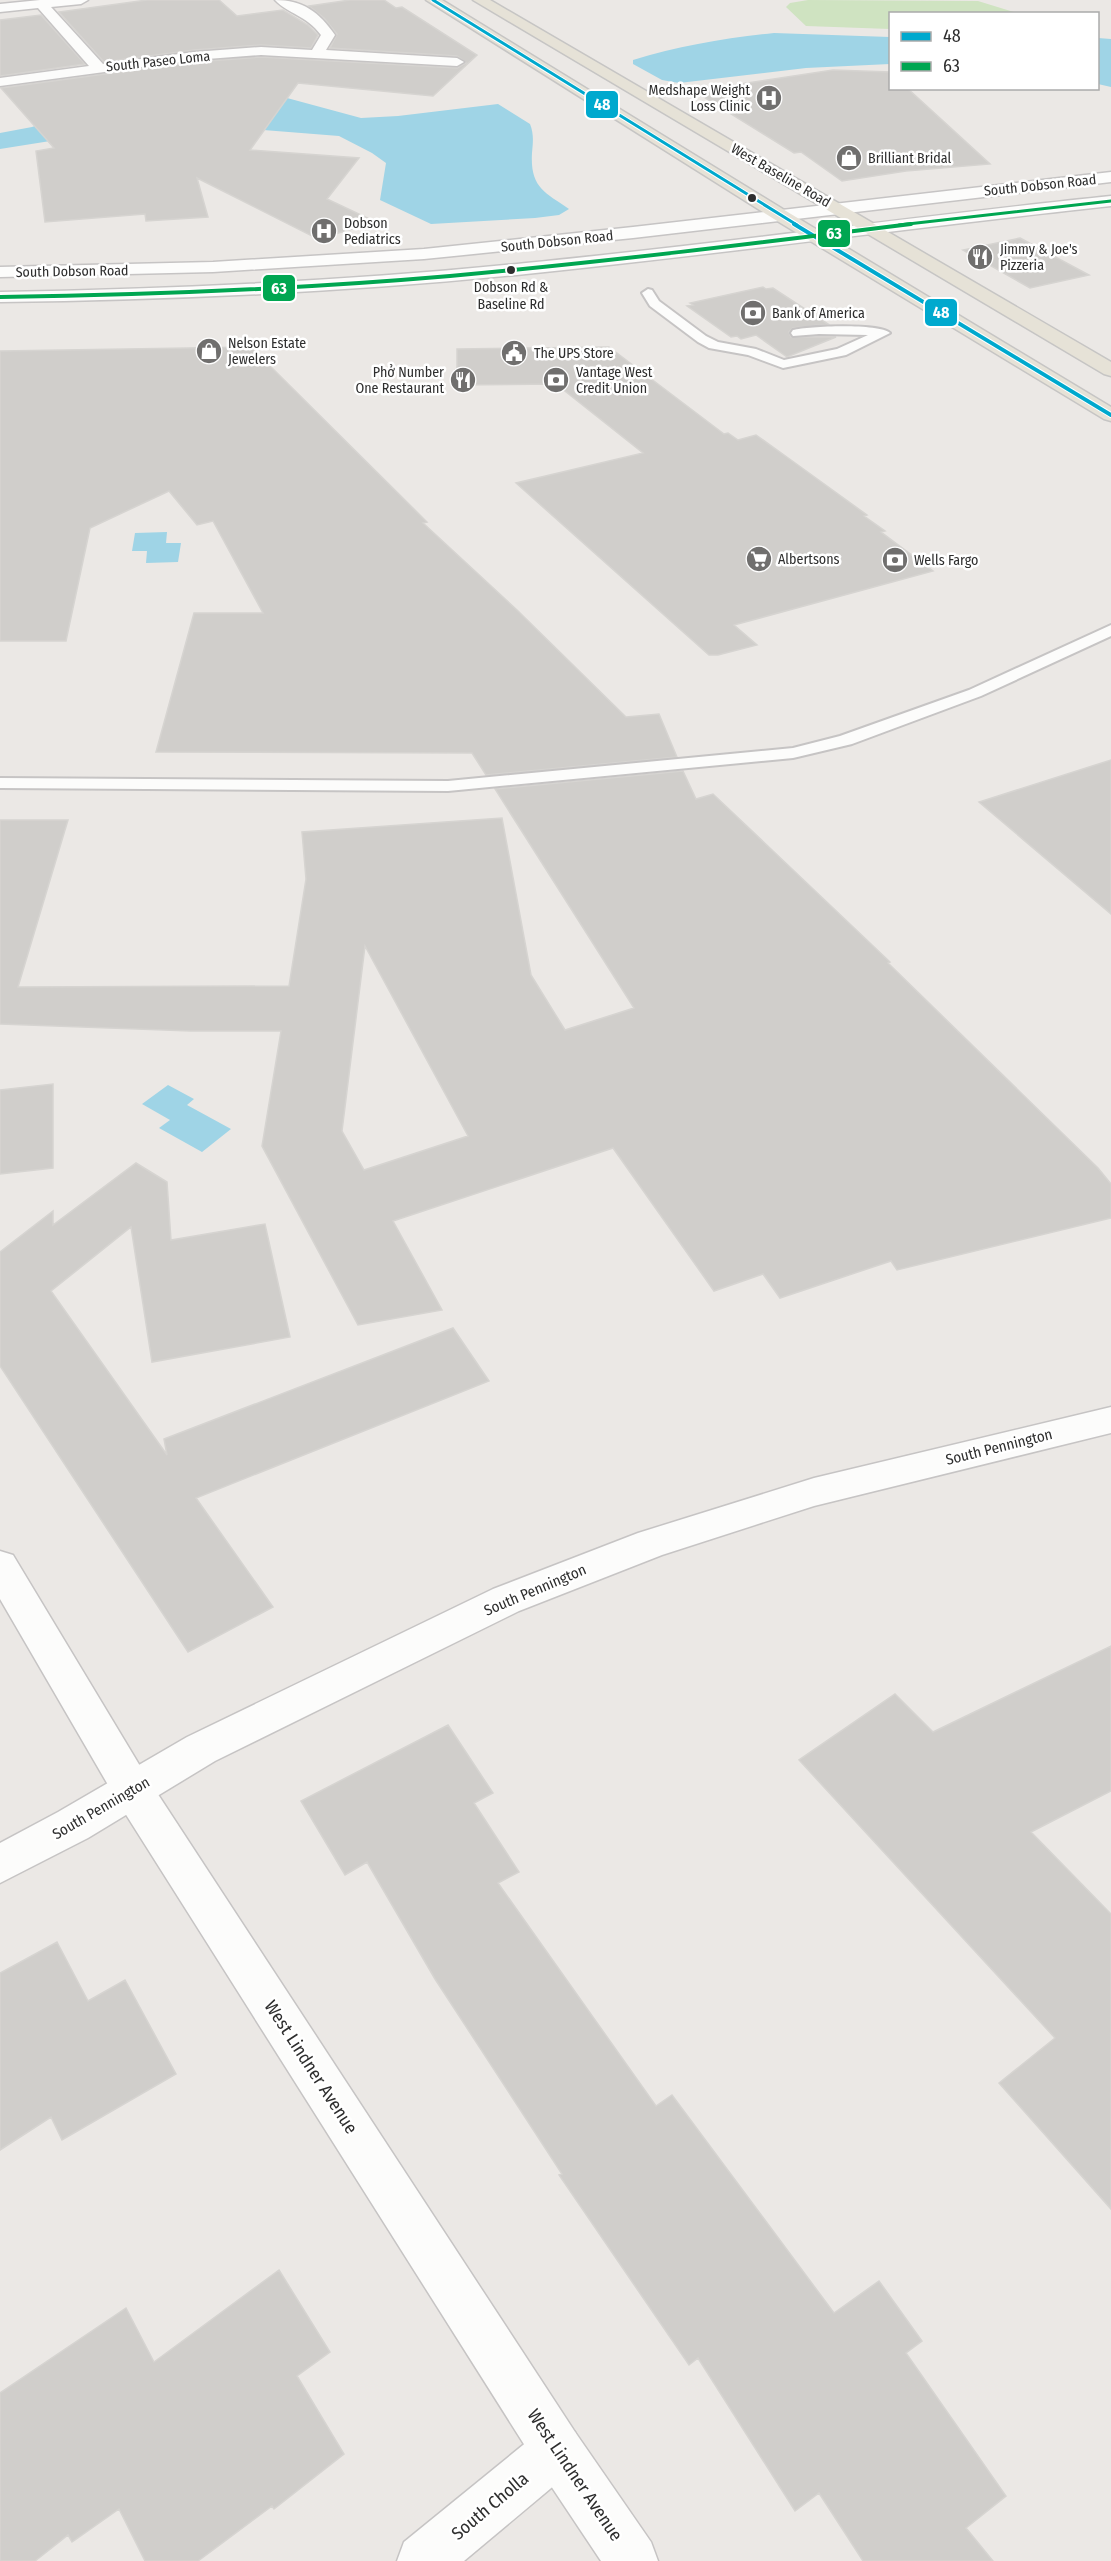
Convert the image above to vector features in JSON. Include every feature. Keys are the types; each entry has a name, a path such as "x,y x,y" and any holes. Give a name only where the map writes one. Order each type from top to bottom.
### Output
{"main road":[{"path":"0,8 81,0"},
{"path":"282,0 304,9 328,35 316,55"},
{"path":"433,0 780,215 1111,415"},
{"name":"West Baseline Road","path":"480,0 1111,370"},
{"path":"42,4 98,67"},
{"name":"South Paseo Loma","path":"0,82 98,67 261,51 457,62"},
{"name":"South Dobson Road","path":"0,272 199,267 358,259 563,241 1111,177"},
{"name":"South Dobson Road","path":"0,297 150,294 430,278 603,261 1111,201"},
{"name":"South Pennington","path":"0,1864 73,1825 201,1749 506,1600 651,1544 814,1492 1111,1420"},
{"name":"West Lindner Avenue","path":"0,1566 132,1789 557,2450 632,2561"},
{"name":"South Cholla","path":"423,2561 557,2450"}],"lane":[{"path":"648,293 654,303 702,339 726,348 780,349 766,357"},
{"path":"819,330 884,333 806,339 819,330"},
{"path":"751,347 783,364 841,352 884,333"},
{"path":"0,783 144,786 448,786 783,754 846,740 975,693 1111,630"}],"green space":[{"path":"808,0 978,1 1014,12 889,12 889,29 806,26 786,7 790,3"}],"water":[{"path":"774,33 889,37 889,64 806,68 679,83 662,80 633,64 633,60 650,55 720,40"},
{"path":"1099,38 1111,39 1111,87 1099,84"},
{"path":"287,98 361,118 498,104 530,124 533,138 533,174 536,181 546,193 569,209 559,215 535,218 431,224 380,200 386,163 339,136 188,124 113,131 0,149 0,133 32,127 61,117"},
{"path":"167,532 166,543 181,543 178,562 146,563 147,551 132,551 135,533"},
{"path":"168,1085 194,1099 187,1105 231,1129 202,1152 159,1128 170,1120 142,1104"}],"building":[{"path":"147,0 219,0 237,16 283,10 308,25 318,35 311,48 261,45 194,50 104,62 59,12"},
{"path":"350,0 384,0 396,8 402,7 477,55 433,96 298,83 250,150 359,158 327,199 376,222 318,239 197,178 208,217 146,221 145,214 45,222 36,151 54,148 1,88 194,62 261,57 457,68 466,63 457,56 330,48 337,34 324,18 309,6"},
{"path":"41,15 85,64 0,76 0,20"},
{"path":"833,70 889,72 889,90 909,90 990,164 906,171 842,181 801,152 794,153 694,91"},
{"path":"1020,238 1089,275 1030,288 963,250"},
{"name":"Bank of America","path":"763,287 773,288 828,324 793,328 789,332 791,337 836,337 787,357 756,335 741,339 737,336 731,337 687,306 693,305 690,303"},
{"path":"251,347 427,522 423,523 517,610 626,717 659,714 677,757 486,775 472,753 156,752 194,613 263,613 213,521 197,525 169,491 90,528 66,641 0,641 0,351"},
{"name":"Albertsons","path":"609,347 724,434 728,433 738,440 756,435 867,515 864,516 885,531 881,532 933,571 734,625 757,645 718,655 709,655 516,483 643,453 556,384 457,385 457,349"},
{"path":"1111,760 1111,914 979,802"},
{"path":"683,771 696,799 713,794 890,962 888,963 1098,1168 1111,1184 1111,1218 897,1270 891,1261 780,1298 763,1274 714,1291 613,1148 393,1221 442,1310 358,1325 262,1146 281,1031 191,1031 0,1024 0,820 68,820 18,987 289,986 306,879 302,832 502,818 531,975 565,1030 634,1008 495,789","holes":["365,946 468,1136 364,1170 342,1131"]},
{"path":"53,1084 53,1168 0,1174 0,1090"},
{"path":"136,1163 167,1182 171,1240 265,1224 290,1337 152,1362 131,1227 51,1291 167,1455 164,1439 453,1328 489,1381 196,1498 273,1607 188,1652 0,1366 0,1252 53,1211 53,1225"},
{"path":"1111,1646 1111,1791 1031,1832 1111,1914 1111,2209 999,2083 1055,2038 799,1760 895,1694 933,1732"},
{"path":"448,1725 493,1793 474,1803 519,1872 498,1883 656,2106 672,2095 834,2313 879,2281 922,2341 906,2353 1006,2496 966,2528 993,2561 863,2561 819,2493 795,2511 698,2358 689,2365 559,2175 562,2174 435,1979 367,1862 345,1875 301,1801"},
{"path":"57,1942 88,2001 125,1980 176,2074 62,2140 51,2117 0,2150 0,1973"},
{"path":"279,2270 330,2352 297,2376 344,2454 274,2509 272,2506 198,2561 145,2561 119,2509 72,2542 68,2535 35,2561 0,2561 0,2393 126,2308 154,2362"}],"transit line":[{"name":"48","path":"433,0 780,215 1111,415"},
{"name":"63","path":"0,297 225,291 450,276 663,254 1111,201"}],"place":[{"name":"Medshape Weight Loss Clinic","path":"769,98"},
{"name":"Brilliant Bridal","path":"849,158"},
{"name":"Dobson Pediatrics","path":"324,231"},
{"name":"Jimmy & Joe's Pizzeria","path":"980,257"},
{"name":"Dobson Rd & Baseline Rd","path":"511,270"},
{"name":"Bank of America","path":"753,313"},
{"name":"Nelson Estate Jewelers","path":"209,351"},
{"name":"The UPS Store","path":"514,353"},
{"name":"Phở Number One Restaurant","path":"463,380"},
{"name":"Vantage West Credit Union","path":"556,380"},
{"name":"Albertsons","path":"759,559"},
{"name":"Wells Fargo","path":"895,560"}]}
